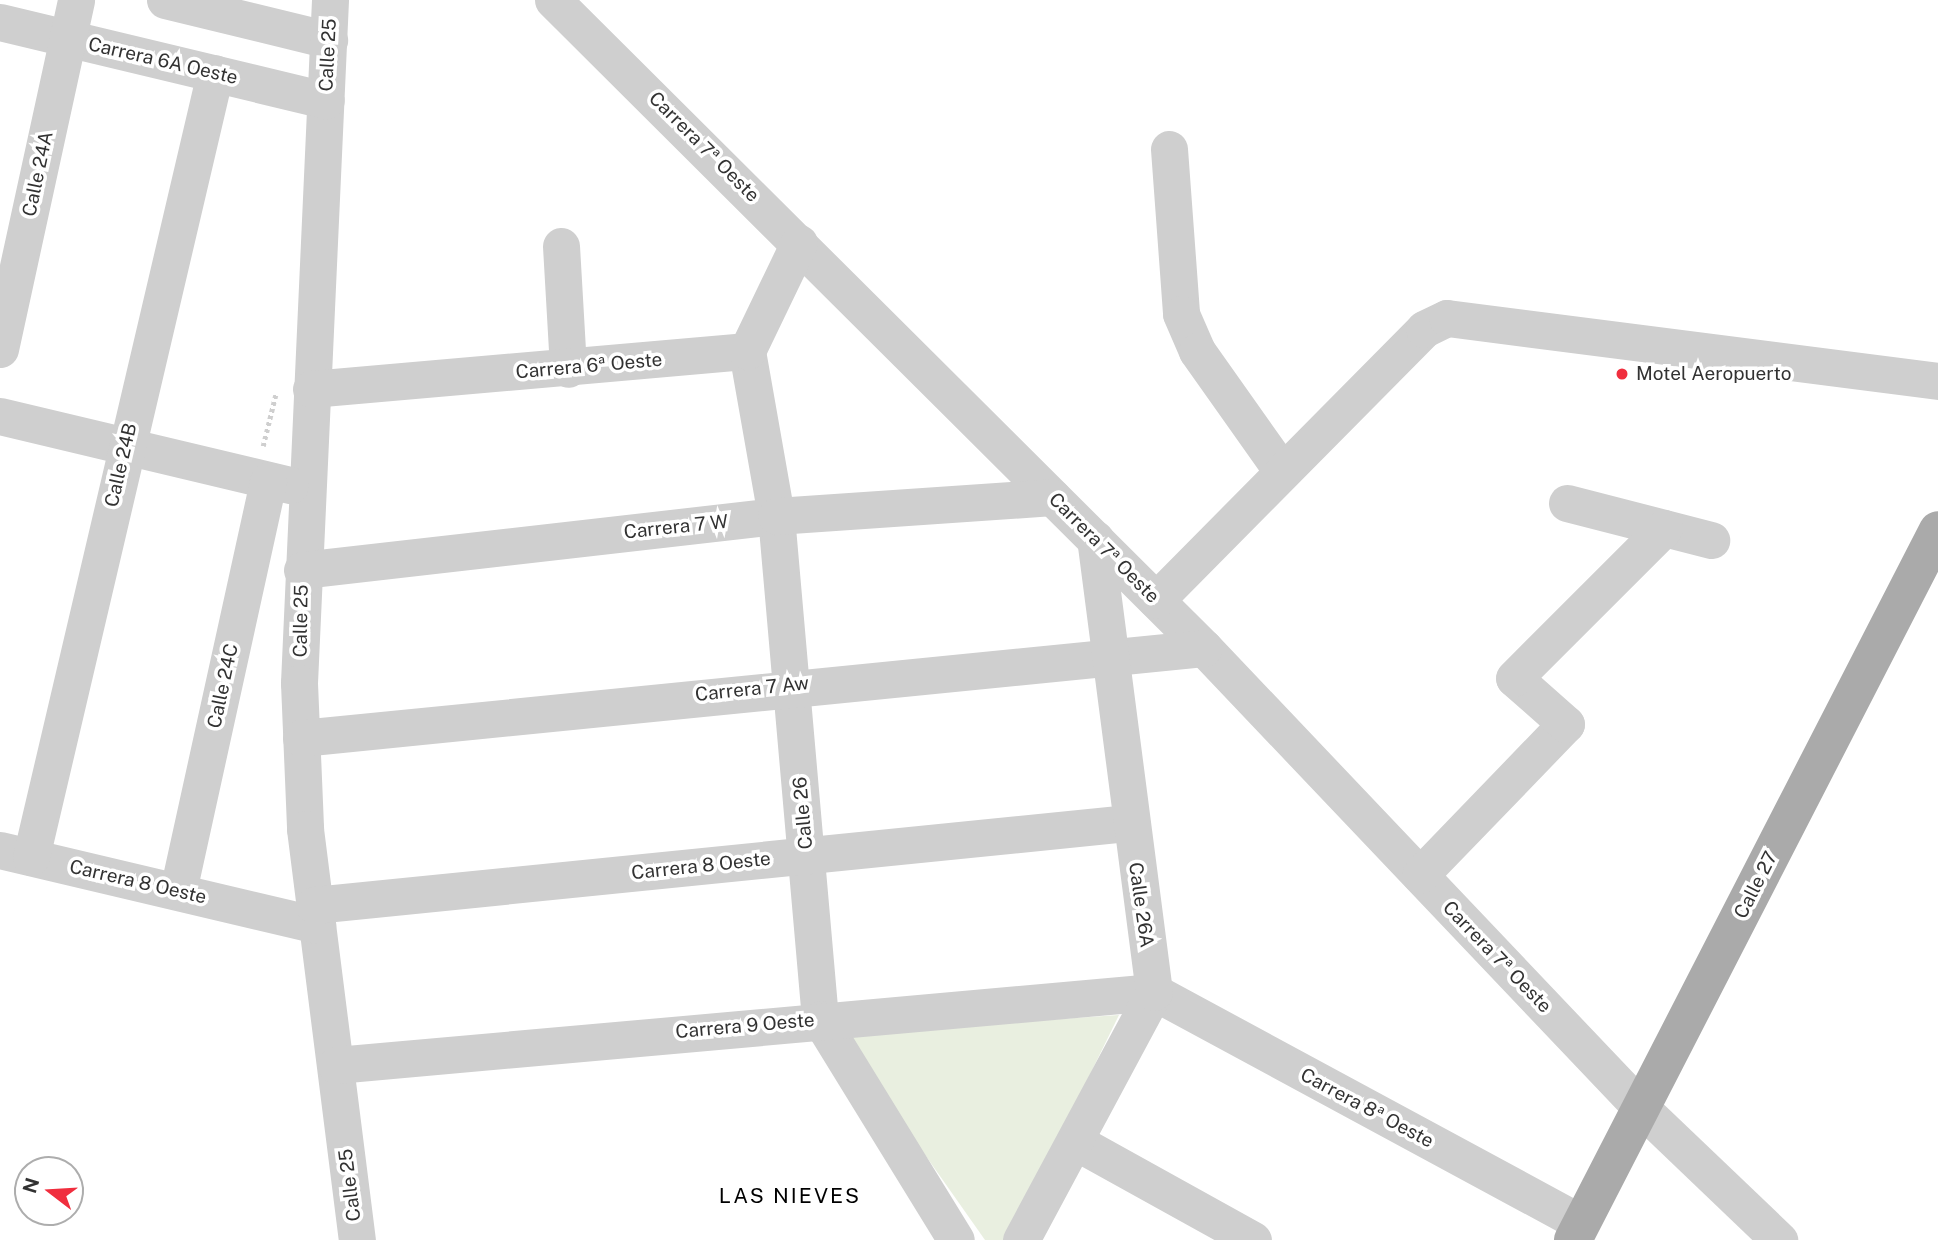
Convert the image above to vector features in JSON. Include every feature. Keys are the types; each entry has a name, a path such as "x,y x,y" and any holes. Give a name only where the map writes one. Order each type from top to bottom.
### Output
{"main road":[{"name":"Calle 27","path":"1577,1232 1938,530"}],"street":[{"name":"Calle 24A","path":"0,349 76,0"},
{"path":"165,0 329,40"},
{"name":"Calle 25","path":"330,0 305,489 301,738 316,915 357,1240"},
{"name":"Carrera 7ª Oeste","path":"553,0 1204,648 1642,1109 1779,1240"},
{"name":"Carrera 6A Oeste","path":"0,22 326,100"},
{"name":"Calle 24B","path":"16,853 125,446 215,73"},
{"path":"1169,149 1181,314 1197,351 1282,471"},
{"path":"747,351 799,243"},
{"path":"561,246 568,369"},
{"path":"1156,600 1424,329 1447,318 1938,381"},
{"name":"Carrera 6ª Oeste","path":"312,389 568,369 747,351"},
{"name":"Calle 26","path":"747,351 776,516 820,1019 956,1240"},
{"path":"0,416 305,489"},
{"name":"Calle 24C","path":"178,891 268,481"},
{"name":"Carrera 7 W","path":"302,570 776,516 1052,497"},
{"path":"1567,503 1711,540"},
{"path":"1420,875 1566,724 1514,678 1664,528"},
{"name":"Calle 26A","path":"1095,539 1129,823 1154,992"},
{"name":"Carrera 7 Aw","path":"301,738 792,685 1110,654 1204,648"},
{"name":"Carrera 8 Oeste","path":"16,853 178,891 316,915 806,856 1129,823"},
{"path":"1021,1240 1078,1143 1154,992"},
{"name":"Carrera 9 Oeste","path":"336,1065 820,1019 1154,992"},
{"name":"Carrera 8ª Oeste","path":"1154,992 1577,1232"},
{"path":"1078,1143 1253,1240"}],"green space":[{"path":"1119,1015 1009,1240 985,1240 840,1034"}],"place":[{"name":"Motel Aeropuerto","path":"1622,374"}],"district":[{"name":"LAS NIEVES","path":"790,1196"}]}
